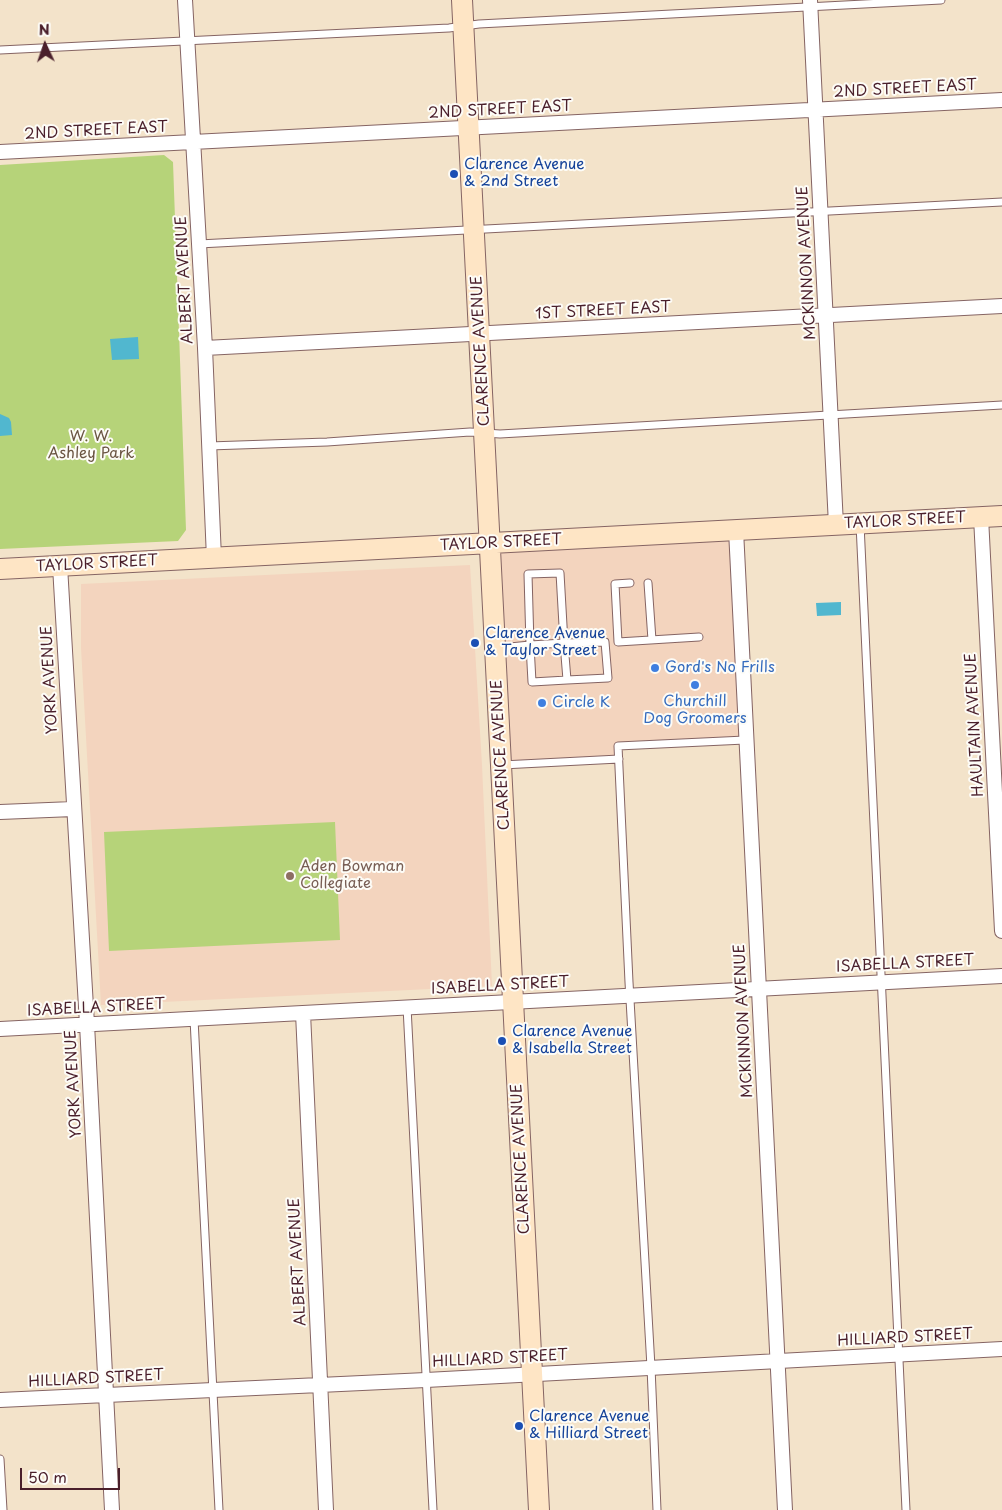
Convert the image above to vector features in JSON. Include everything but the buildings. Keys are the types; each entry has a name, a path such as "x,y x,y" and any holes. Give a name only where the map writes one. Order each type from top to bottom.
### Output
{"main road":[{"name":"CLARENCE AVENUE","path":"462,0 539,1510"},
{"name":"TAYLOR STREET","path":"0,569 1002,516"}],"street":[{"name":"ALBERT AVENUE","path":"185,0 200,244 214,558"},
{"name":"MCKINNON AVENUE","path":"810,3 836,525"},
{"name":"2ND STREET EAST","path":"0,152 1002,100"},
{"name":"1ST STREET EAST","path":"205,348 1002,306"},
{"name":"HAULTAIN AVENUE","path":"982,517 1002,930"},
{"name":"MCKINNON AVENUE","path":"736,530 785,1510"},
{"name":"YORK AVENUE","path":"60,566 87,1024 112,1510"},
{"path":"0,812 73,809"},
{"name":"ISABELLA STREET","path":"0,1029 1002,976"},
{"name":"ALBERT AVENUE","path":"303,1013 326,1510"},
{"name":"HILLIARD STREET","path":"0,1400 426,1380 1002,1349"}],"lane":[{"path":"0,50 464,26 810,3 941,0"},
{"path":"200,244 1002,202"},
{"path":"209,446 327,442 485,433 500,434 1002,405"},
{"path":"860,524 906,1510"},
{"path":"567,680 560,573 528,574 532,682 608,678 605,642"},
{"path":"618,642 615,584 630,583"},
{"path":"648,583 652,640"},
{"path":"496,648 699,637"},
{"path":"657,1510 618,746 745,740"},
{"path":"501,765 619,759"},
{"path":"407,1008 433,1510"},
{"path":"194,1019 219,1510"},
{"path":"0,1460 3,1510"}],"shaded area":[{"path":"736,530 745,740 619,746 619,759 501,765 497,553"},
{"name":"Aden Bowman Collegiate","path":"470,565 482,765 492,986 101,1005 81,648 81,584"}],"green space":[{"name":"W. W. Ashley Park","path":"164,155 173,162 186,530 178,541 0,549 0,165"},
{"path":"335,822 340,940 109,951 104,832"}],"water":[{"path":"138,337 139,359 112,360 110,339"},
{"path":"0,414 9,418 12,435 0,436"},
{"path":"841,602 841,615 817,616 816,603"}],"place":[{"name":"Clarence Avenue & 2nd Street","path":"454,174"},
{"name":"Clarence Avenue & Taylor Street","path":"475,643"},
{"name":"Gord's No Frills","path":"655,668"},
{"name":"Churchill Dog Groomers","path":"695,685"},
{"name":"Circle K","path":"542,703"},
{"name":"Aden Bowman Collegiate","path":"290,876"},
{"name":"Clarence Avenue & Isabella Street","path":"502,1041"},
{"name":"Clarence Avenue & Hilliard Street","path":"519,1426"}]}
